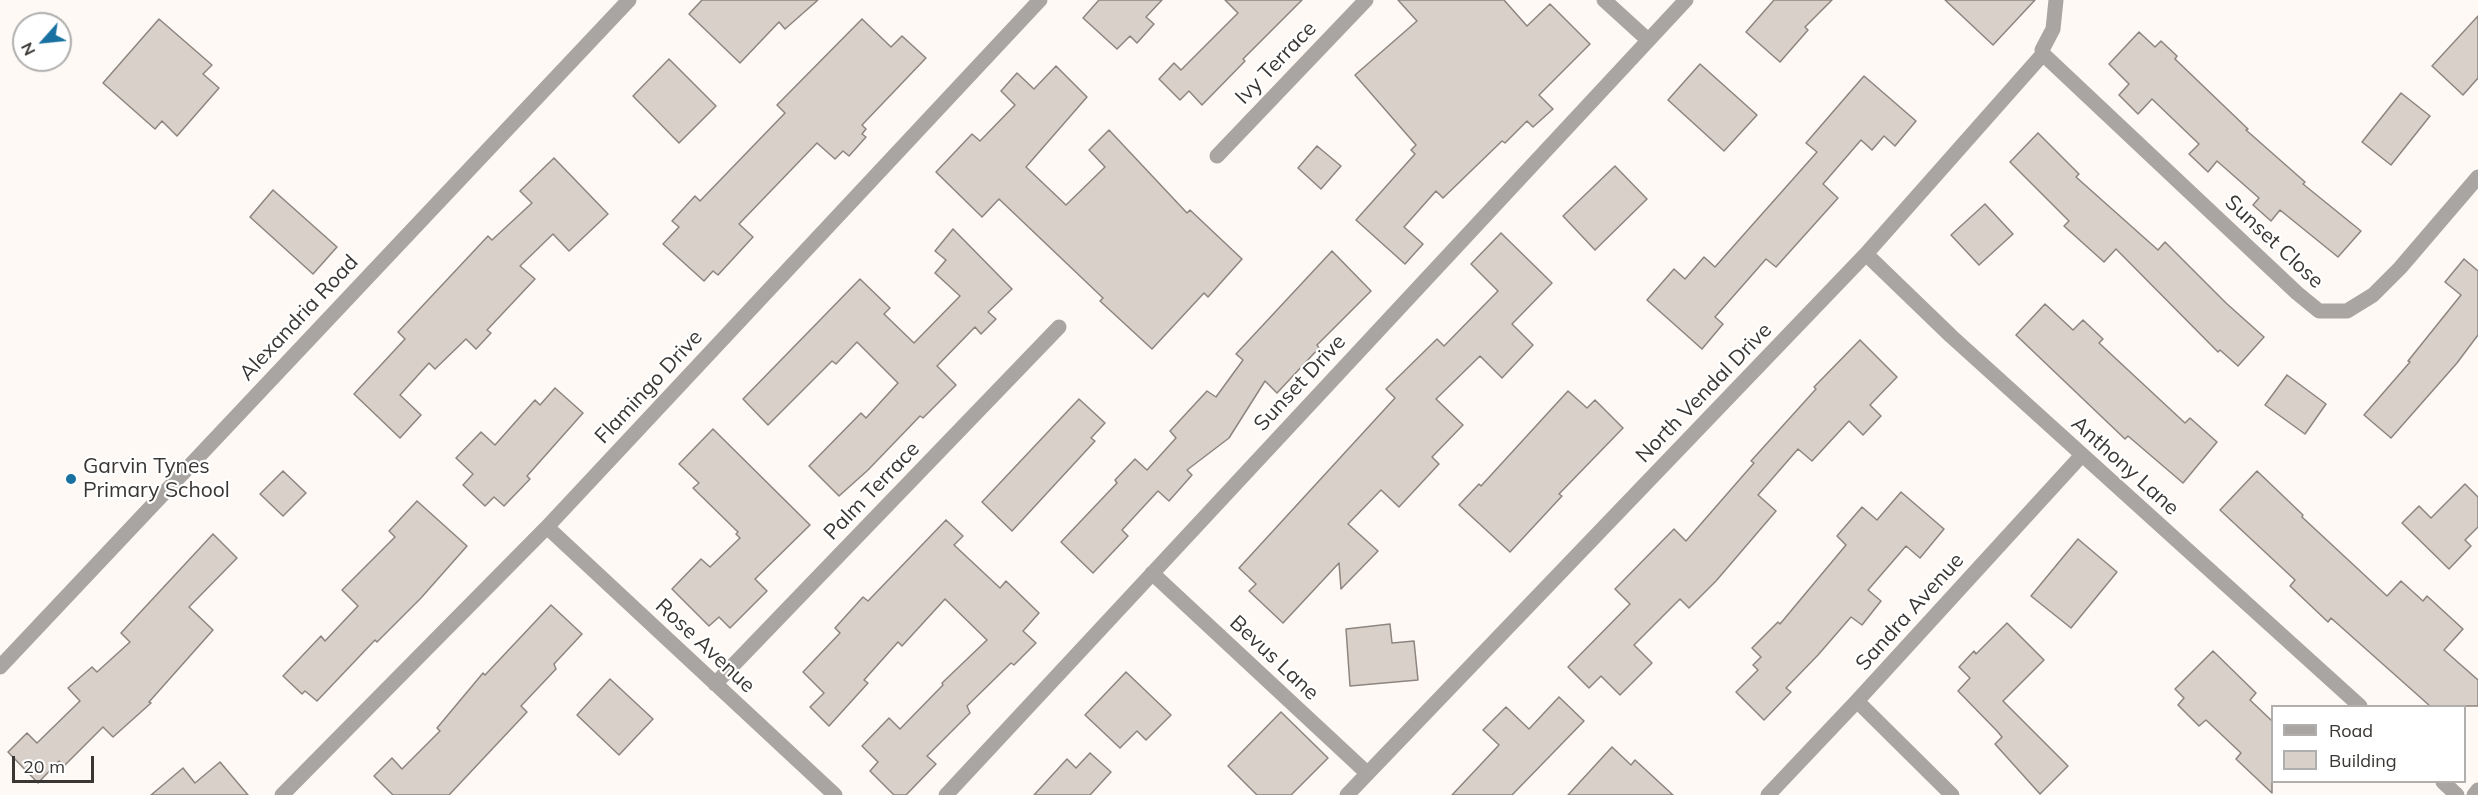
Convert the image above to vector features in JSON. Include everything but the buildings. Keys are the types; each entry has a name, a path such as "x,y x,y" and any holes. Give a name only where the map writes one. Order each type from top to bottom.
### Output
{"street":[{"name":"Alexandria Road","path":"0,667 629,0"},
{"name":"Flamingo Drive","path":"282,795 547,527 1040,0"},
{"name":"Ivy Terrace","path":"1217,156 1366,0"},
{"path":"1604,0 1648,40"},
{"name":"Sunset Drive","path":"946,795 1686,0"},
{"name":"North Vendal Drive","path":"1347,795 1866,254 2043,54 2042,50 2053,29 2056,0"},
{"name":"Sunset Close","path":"2043,54 2297,293 2319,311 2348,311 2373,295 2400,268 2478,177"},
{"name":"Anthony Lane","path":"1866,254 1951,336 2359,705"},
{"name":"Palm Terrace","path":"715,684 1059,327"},
{"name":"Sandra Avenue","path":"1768,795 2082,455"},
{"name":"Rose Avenue","path":"547,527 835,795"},
{"name":"Bevus Lane","path":"1152,573 1368,773"},
{"path":"1857,701 1952,795"},
{"path":"2444,783 2457,795"},
{"path":"2474,795 2478,790"}],"place":[{"name":"Garvin Tynes Primary School","path":"71,479"}]}
